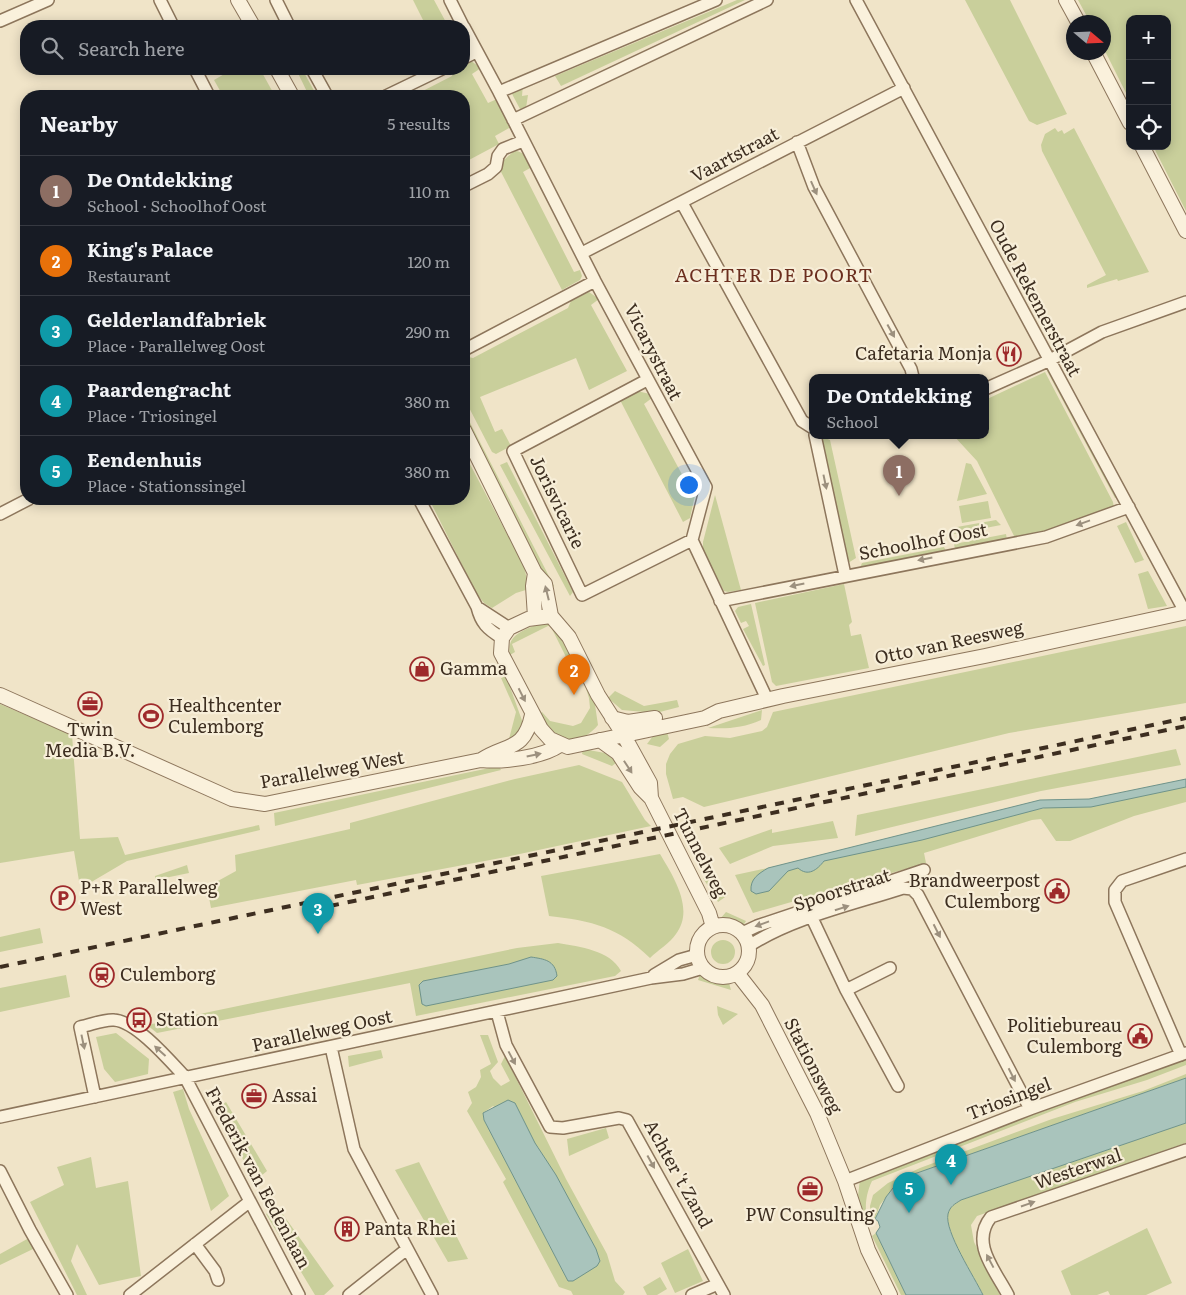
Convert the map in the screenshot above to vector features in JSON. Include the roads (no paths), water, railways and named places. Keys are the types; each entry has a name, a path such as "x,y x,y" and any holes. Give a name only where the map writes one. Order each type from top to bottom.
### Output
{"street":[{"path":"0,21 48,0"},
{"path":"160,0 170,20"},
{"path":"238,0 250,20"},
{"path":"276,0 287,20"},
{"name":"Vicarystraat","path":"450,0 460,20"},
{"path":"499,92 716,0"},
{"path":"513,120 767,0"},
{"name":"Oude Rekemerstraat","path":"856,0 1048,361 1185,612"},
{"path":"1066,0 1074,15"},
{"name":"Vicarystraat","path":"470,40 499,92 595,281 706,487 692,540"},
{"path":"470,55 476,52"},
{"path":"1097,60 1126,115"},
{"path":"198,75 206,90"},
{"path":"280,75 289,90"},
{"path":"315,75 324,90"},
{"path":"398,90 430,75"},
{"name":"Vaartstraat","path":"582,254 904,88"},
{"path":"470,183 488,174 496,167 498,156 504,149 523,141"},
{"path":"797,142 814,188 912,374"},
{"path":"1144,150 1186,231"},
{"path":"682,203 802,421 809,425"},
{"path":"470,347 595,281"},
{"path":"989,387 1048,361 1102,332 1185,304"},
{"name":"Jorisvicarie","path":"648,380 513,450 582,595 692,540"},
{"path":"816,439 845,575"},
{"path":"470,442 535,573 545,584 551,616 535,617 505,633"},
{"path":"0,514 20,504"},
{"path":"422,505 477,607 505,633"},
{"name":"Schoolhof Oost","path":"720,601 1046,537 1129,507"},
{"path":"692,540 767,699"},
{"path":"535,573 533,586 535,617"},
{"name":"Otto van Reesweg","path":"560,745 574,747 624,734 705,718 719,711 767,699 1185,612"},
{"name":"Tunnelweg","path":"551,616 570,636 598,695 624,734 650,783 651,798"},
{"path":"505,633 501,653 532,715 550,739 560,745"},
{"name":"Parallelweg West","path":"0,695 232,799 265,804 481,760 506,760 551,751 560,745"},
{"name":"Otto van Reesweg","path":"612,718 628,722 706,709 719,711"},
{"name":"Parallelweg West","path":"481,760 495,750 512,746 521,740 529,729 532,715"},
{"path":"600,740 612,718"},
{"path":"636,758 638,748 647,730"},
{"name":"Tunnelweg","path":"600,740 618,753 640,787 651,798 710,913 713,927"},
{"path":"1183,1054 1114,902 1115,890 1122,880 1186,859"},
{"name":"Spoorstraat","path":"742,933 757,926 924,870"},
{"name":"Spoorstraat","path":"749,946 788,925 903,888 912,889 918,895 1030,1109"},
{"path":"812,918 846,990 898,1086"},
{"path":"729,925 742,933 749,946 747,961 737,973 723,977 709,973 700,961 700,938 713,927 729,925"},
{"name":"Parallelweg Oost","path":"0,1117 651,978 679,960 700,961"},
{"path":"846,990 890,968"},
{"name":"Stationsweg","path":"737,973 762,1005 817,1113 845,1182 868,1250 890,1295"},
{"name":"Achter 't Zand","path":"497,1012 506,1046 550,1127 563,1128 619,1118 627,1120 724,1295"},
{"name":"Frederik van Eedenlaan","path":"95,1097 80,1027 113,1020 123,1021 133,1028 185,1077 299,1295"},
{"path":"331,1047 354,1149 432,1295"},
{"name":"Triosingel","path":"845,1182 1030,1109 1183,1054"},
{"name":"Westerwal","path":"1008,1295 981,1244 985,1225 990,1217 1186,1150"},
{"path":"0,1171 66,1295"},
{"path":"130,1295 249,1202"},
{"path":"195,1244 215,1271 218,1280"},
{"path":"348,1295 407,1249"},
{"path":"692,1295 718,1284"}],"water":[{"path":"1186,779 1186,787 1091,807 1043,808 922,840 824,861 809,872 798,868 788,871 769,891 756,894 751,891 753,880 768,868 1040,800 1089,799"},
{"path":"531,957 551,963 557,976 553,980 426,1006 422,1004 419,985 423,981 509,964"},
{"path":"1186,1078 1186,1123 961,1200 951,1207 948,1214 948,1222 955,1243 983,1295 906,1295 876,1233 880,1227 875,1219 886,1197 900,1179"},
{"path":"508,1100 515,1103 535,1143 556,1175 596,1249 600,1261 597,1266 573,1281 568,1281 484,1120 483,1113"}],"railway":[{"path":"0,967 1186,718"},
{"path":"330,906 1186,726"}],"place":[{"name":"Cafetaria Monja","path":"1009,354"},
{"name":"De Ontdekking","path":"899,496"},
{"name":"Gamma","path":"422,669"},
{"name":"King's Palace","path":"574,695"},
{"name":"Twin Media B.V.","path":"90,704"},
{"name":"Healthcenter Culemborg","path":"151,716"},
{"name":"Brandweerpost Culemborg","path":"1057,891"},
{"name":"P+R Parallelweg West","path":"63,898"},
{"name":"Gelderlandfabriek","path":"318,934"},
{"name":"Culemborg","path":"102,975"},
{"name":"Station","path":"139,1020"},
{"name":"Politiebureau Culemborg","path":"1140,1036"},
{"name":"Assai","path":"254,1096"},
{"name":"Paardengracht","path":"951,1185"},
{"name":"PW Consulting","path":"810,1189"},
{"name":"Eendenhuis","path":"909,1213"},
{"name":"Panta Rhei","path":"347,1229"}],"district":[{"name":"ACHTER DE POORT","path":"774,275"}]}
